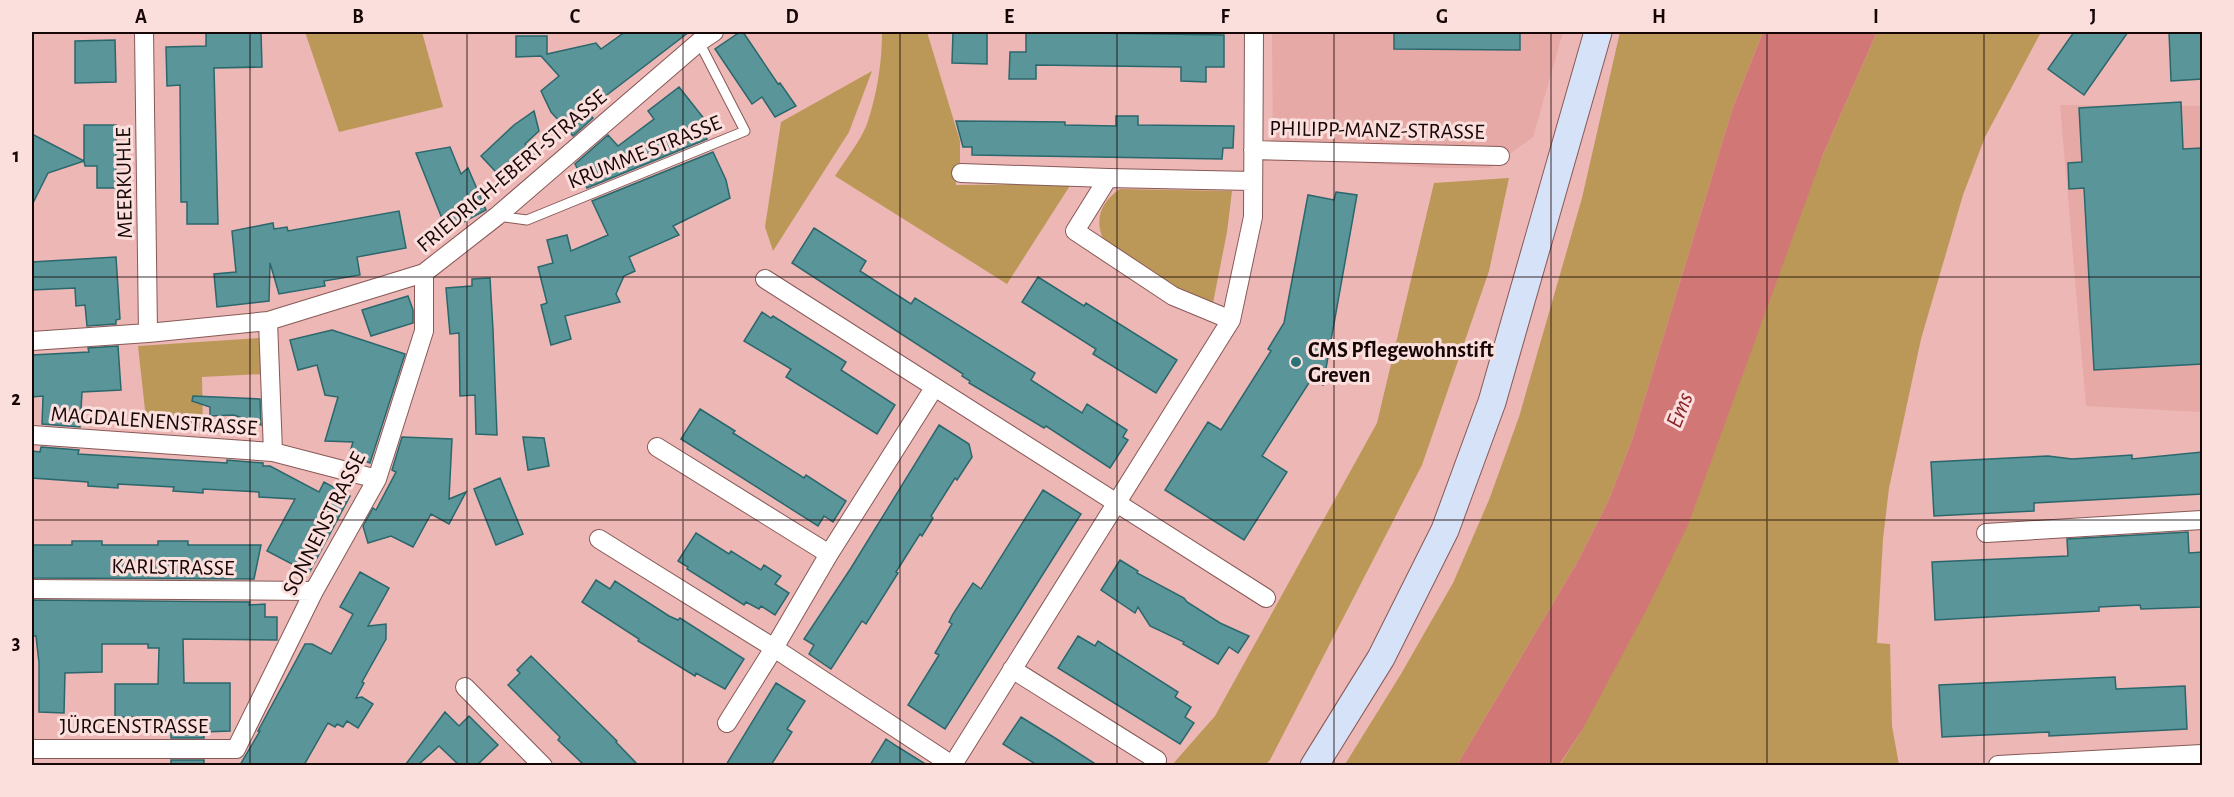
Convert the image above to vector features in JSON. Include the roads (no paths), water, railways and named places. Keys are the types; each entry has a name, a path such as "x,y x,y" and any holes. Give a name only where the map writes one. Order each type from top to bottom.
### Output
{"main road":[{"path":"1314,765 1381,658 1445,530 1492,402 1598,32"}],"street":[{"name":"MEERKUHLE","path":"144,32 148,333"},
{"name":"PHILIPP-MANZ-STRASSE","path":"952,765 1231,320 1253,217 1254,32"},
{"name":"FRIEDRICH-EBERT-STRASSE","path":"32,341 148,333 268,321 424,273 497,216 706,37"},
{"name":"PHILIPP-MANZ-STRASSE","path":"1253,150 1500,156"},
{"path":"961,173 1252,181"},
{"path":"1108,178 1075,231 1173,296 1231,320"},
{"name":"SONNENSTRASSE","path":"236,749 314,591 377,478 424,331 424,273"},
{"path":"765,279 1266,598"},
{"name":"MAGDALENENSTRASSE","path":"268,321 273,452"},
{"path":"727,723 829,554 934,388"},
{"name":"MAGDALENENSTRASSE","path":"32,435 273,452 377,478"},
{"path":"657,447 829,554"},
{"path":"1986,533 2202,520"},
{"path":"598,539 774,648 952,765"},
{"name":"KARLSTRASSE","path":"32,589 314,591"},
{"path":"1012,669 1157,760"},
{"path":"465,687 543,765"},
{"name":"JÜRGENSTRASSE","path":"32,749 236,749"},
{"path":"1998,765 2202,754"}],"lane":[{"name":"KRUMME STRASSE","path":"497,216 527,220 745,131 706,37"}],"water":[{"name":"Ems","path":"1763,32 1877,32 1822,157 1688,525 1647,609 1581,732 1559,765 1457,765 1575,566 1608,502 1633,437 1733,107"}],"place":[{"name":"CMS Pflegewohnstift Greven","path":"1296,362"}]}
